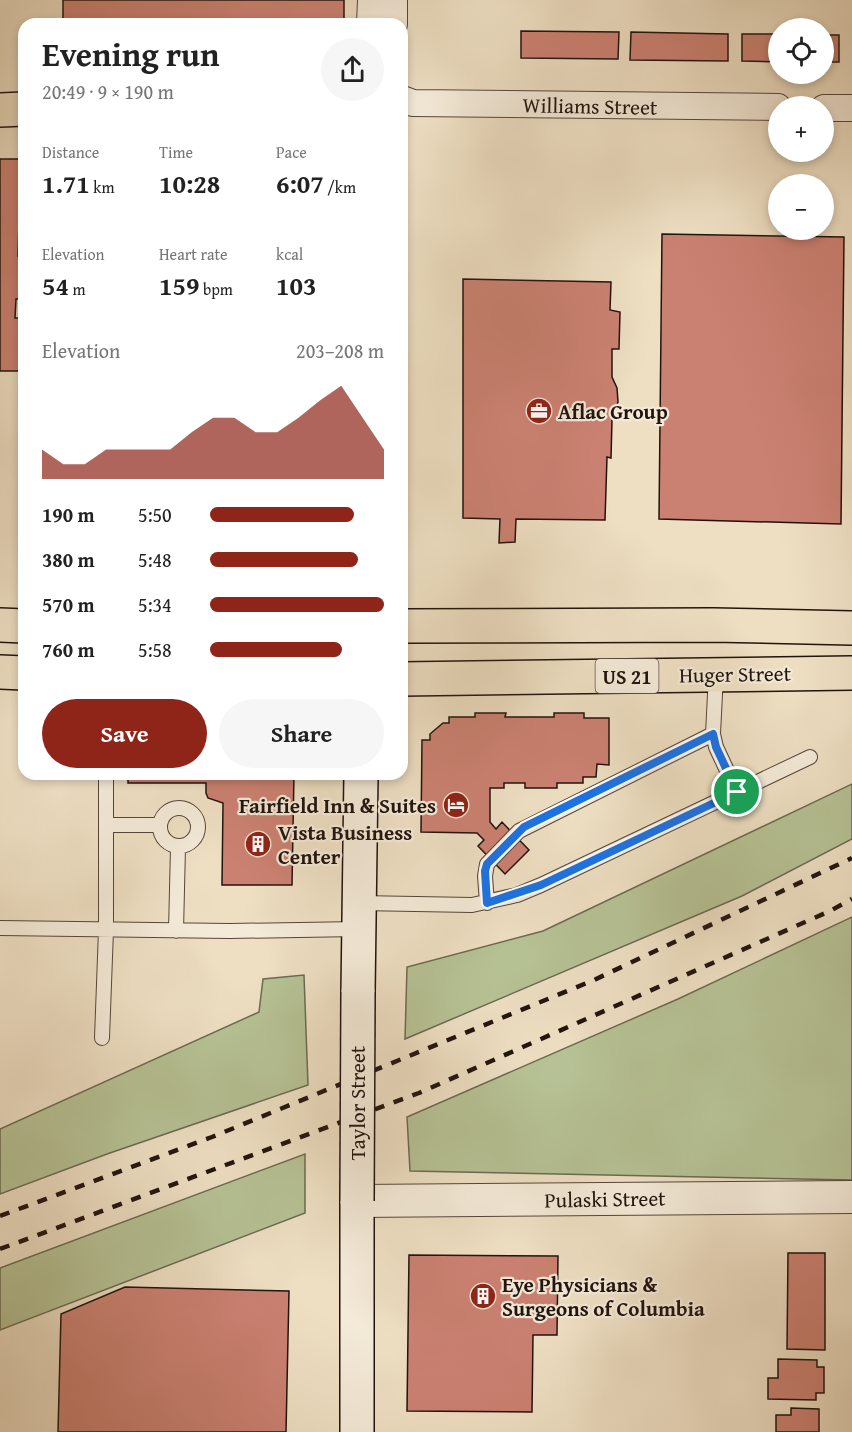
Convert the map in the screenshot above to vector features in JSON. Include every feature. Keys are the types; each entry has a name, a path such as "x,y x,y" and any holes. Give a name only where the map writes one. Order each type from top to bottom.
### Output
{"highway":[{"path":"0,625 18,626"},
{"path":"408,626 852,628"},
{"path":"0,672 18,673"},
{"name":"Huger Street","path":"408,679 852,673"}],"main road":[{"name":"Taylor Street","path":"357,1432 361,780"}],"street":[{"path":"370,18 371,0"},
{"path":"394,0 394,18"},
{"name":"Williams Street","path":"408,101 768,107"},
{"path":"834,108 852,108"},
{"name":"Pulaski Street","path":"357,1202 852,1197"}],"lane":[{"path":"716,674 713,734 716,747 737,792"},
{"path":"487,903 485,871 487,864 519,831 713,734"},
{"path":"0,928 176,931 487,903 541,885 810,757"},
{"path":"102,1038 106,930 106,780"},
{"path":"183,807 194,814 197,820 197,833 190,843 178,847 166,842 159,825 170,809 183,807"},
{"path":"107,825 159,825"},
{"path":"176,931 178,847"}],"green space":[{"path":"852,784 852,839 742,896 405,1039 407,967 543,931"},
{"path":"852,917 852,1180 410,1171 407,1117 678,999"},
{"path":"304,975 308,1085 107,1154 0,1194 0,1129 259,1012 263,979"},
{"path":"305,1154 305,1213 0,1330 0,1268"}],"building":[{"path":"63,0 344,0 344,18 63,18"},
{"path":"521,31 619,32 618,59 521,58"},
{"path":"631,32 728,34 728,61 630,60"},
{"path":"742,34 768,34 768,62 742,61"},
{"path":"834,35 839,35 839,62 834,62"},
{"path":"0,159 18,159 18,299 16,299 15,318 18,318 18,371 0,371"},
{"path":"662,234 768,236 768,240 834,240 834,237 844,237 841,524 659,519"},
{"name":"Aflac Group","path":"463,279 611,282 610,310 620,312 619,349 612,349 612,377 617,388 618,402 612,420 611,458 607,457 605,520 516,519 515,542 499,543 500,519 463,518"},
{"name":"Fairfield Inn & Suites","path":"475,713 506,713 505,717 554,717 554,713 584,713 584,718 609,718 609,765 597,764 596,777 583,777 583,783 557,783 557,788 525,788 525,783 504,783 504,788 490,788 490,822 496,829 502,822 529,850 505,874 478,846 484,840 477,833 421,832 422,740 430,740 430,734 443,723 449,723 449,717 475,717"},
{"name":"Vista Business Center","path":"128,780 294,780 292,885 222,885 223,803 208,798 206,783 128,783"},
{"path":"788,1253 825,1253 825,1350 787,1349"},
{"name":"Eye Physicians & Surgeons of Columbia","path":"409,1255 558,1256 557,1335 533,1335 532,1412 407,1411"},
{"path":"125,1287 289,1291 286,1432 58,1432 61,1314"},
{"path":"778,1359 817,1360 817,1367 824,1367 824,1393 816,1393 816,1400 768,1399 768,1378 778,1378"},
{"path":"791,1408 819,1409 819,1432 776,1432 776,1415 791,1415"}],"railway":[{"path":"0,1216 212,1137 594,980 852,858"},
{"path":"0,1249 419,1093 830,911 852,899"}],"place":[{"name":"Aflac Group","path":"539,411"},
{"name":"Fairfield Inn & Suites","path":"456,805"},
{"name":"Vista Business Center","path":"258,844"},
{"name":"Eye Physicians & Surgeons of Columbia","path":"483,1296"}],"route":[{"path":"713,734 716,747 737,792 541,885 517,895 487,903 485,871 487,864 524,827 713,734"}]}
